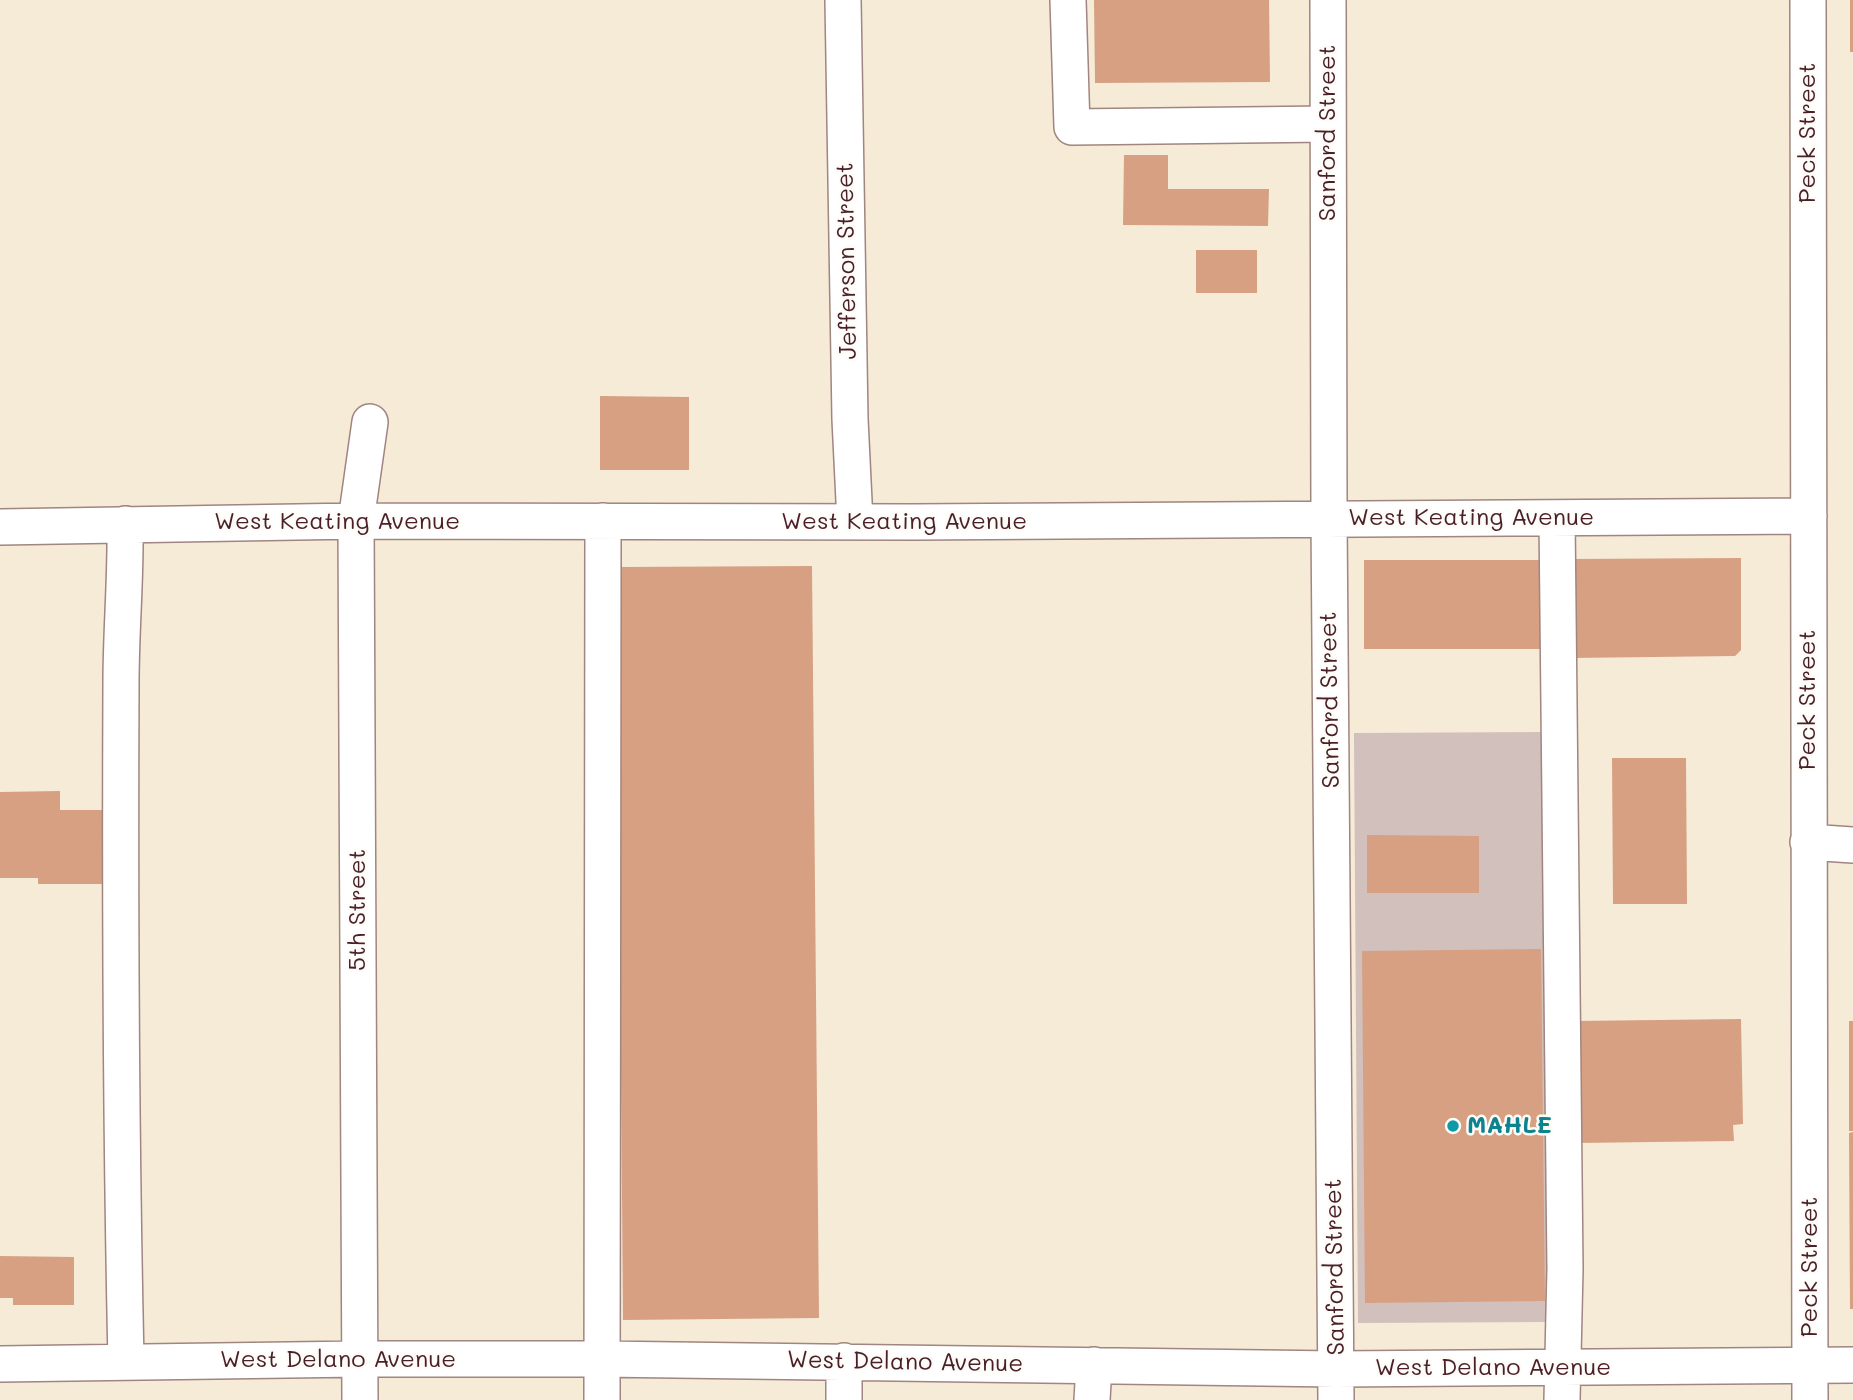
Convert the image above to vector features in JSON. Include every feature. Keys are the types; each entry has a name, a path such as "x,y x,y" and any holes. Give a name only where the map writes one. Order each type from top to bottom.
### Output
{"street":[{"name":"Jefferson Street","path":"843,0 850,407 855,522"},
{"path":"1068,0 1072,127 1328,124"},
{"name":"Sanford Street","path":"1328,0 1336,1385"},
{"name":"Peck Street","path":"1808,0 1810,1400"},
{"name":"5th Street","path":"360,1400 356,521 370,422"},
{"name":"West Keating Avenue","path":"0,527 356,521 855,522 1809,516"},
{"path":"1558,518 1565,1269 1562,1384"},
{"path":"602,1400 603,521"},
{"path":"125,524 126,581 121,681 120,1009 126,1362"},
{"path":"1808,842 1853,845"},
{"name":"West Delano Avenue","path":"0,1364 360,1359 844,1361 1094,1365 1336,1385 1562,1384 1853,1365"},
{"path":"844,1361 844,1400"},
{"path":"1092,1400 1094,1365"}],"shaded area":[{"path":"1545,732 1548,1322 1358,1323 1354,733"}],"building":[{"path":"1094,0 1269,0 1270,82 1095,83"},
{"path":"1850,0 1853,0 1853,52 1850,52"},
{"path":"1124,155 1168,155 1168,189 1269,189 1268,226 1123,225"},
{"path":"1196,250 1257,250 1257,293 1196,293"},
{"path":"600,396 689,397 689,470 600,470"},
{"path":"1741,558 1741,650 1735,656 1571,658 1570,559"},
{"path":"1364,560 1546,560 1546,649 1364,649"},
{"path":"812,566 819,1318 623,1320 619,567"},
{"path":"1612,758 1686,758 1687,904 1613,904"},
{"path":"60,791 60,810 108,810 108,884 38,884 38,878 0,878 0,792"},
{"path":"1367,835 1479,836 1479,893 1367,893"},
{"name":"MAHLE","path":"1541,949 1545,1301 1365,1303 1362,951"},
{"path":"1741,1019 1743,1124 1733,1125 1734,1141 1575,1143 1574,1021"},
{"path":"1849,1021 1853,1021 1853,1131 1849,1131"},
{"path":"1853,1132 1853,1309 1850,1309 1849,1133"},
{"path":"0,1256 74,1257 74,1305 13,1305 13,1298 0,1298"}],"place":[{"name":"MAHLE","path":"1453,1126"}]}
